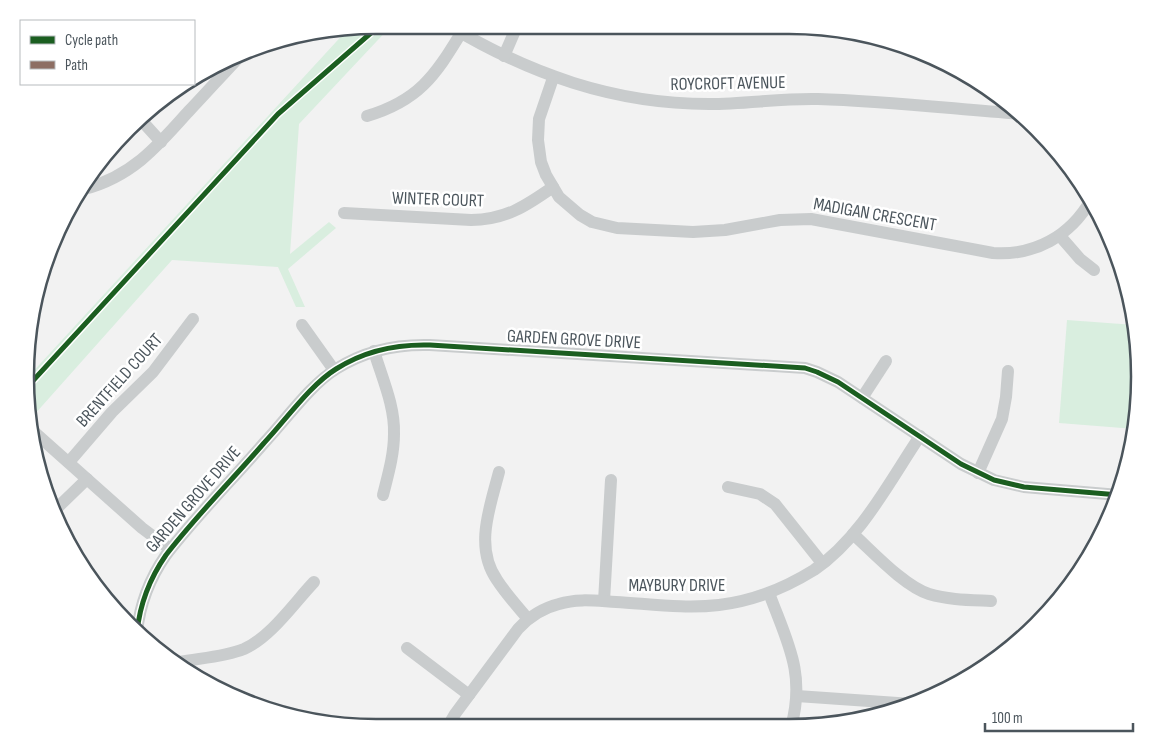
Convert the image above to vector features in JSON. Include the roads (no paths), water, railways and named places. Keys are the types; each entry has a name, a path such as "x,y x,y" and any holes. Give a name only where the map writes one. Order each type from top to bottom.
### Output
{"street":[{"path":"367,116 393,107 414,94 440,66 460,34"},
{"name":"ROYCROFT AVENUE","path":"463,34 504,56 553,78 632,98 680,103 727,104 816,99 1007,113"},
{"path":"504,56 514,34"},
{"path":"92,186 106,181 137,164 161,142 230,67"},
{"name":"MADIGAN CRESCENT","path":"553,78 538,131 542,162 559,197 567,205 592,222 617,228 708,232 780,220 811,220 1004,254 1036,248 1060,236 1078,219 1086,207"},
{"path":"145,124 161,142"},
{"name":"WINTER COURT","path":"344,213 488,220 512,213 553,187"},
{"path":"1060,236 1080,259 1094,270"},
{"name":"BRENTFIELD COURT","path":"69,462 112,412 152,372 193,319"},
{"path":"302,325 334,370"},
{"name":"GARDEN GROVE DRIVE","path":"138,622 145,594 155,572 168,552 302,401 334,370 349,361 374,351 400,345 430,344 804,368 828,376 978,473 994,480 1024,487 1110,494"},
{"path":"374,351 389,397 394,427 394,446 383,496"},
{"path":"862,398 886,361"},
{"path":"978,473 1002,419 1008,371"},
{"path":"39,436 168,552"},
{"name":"MAYBURY DRIVE","path":"453,719 518,629 528,619 542,610 578,600 701,606 733,603 769,593 793,582 822,563 853,534 920,436"},
{"path":"499,472 486,527 486,551 491,571 528,619"},
{"path":"59,507 87,479"},
{"path":"604,601 611,480"},
{"path":"728,487 760,494 775,504 822,563"},
{"path":"853,534 900,576 919,590 940,597 991,601"},
{"path":"186,661 234,652 255,643 276,624 314,582"},
{"path":"769,593 795,667 797,696 793,719"},
{"path":"406,648 469,695"},
{"path":"797,696 894,703"}]}
